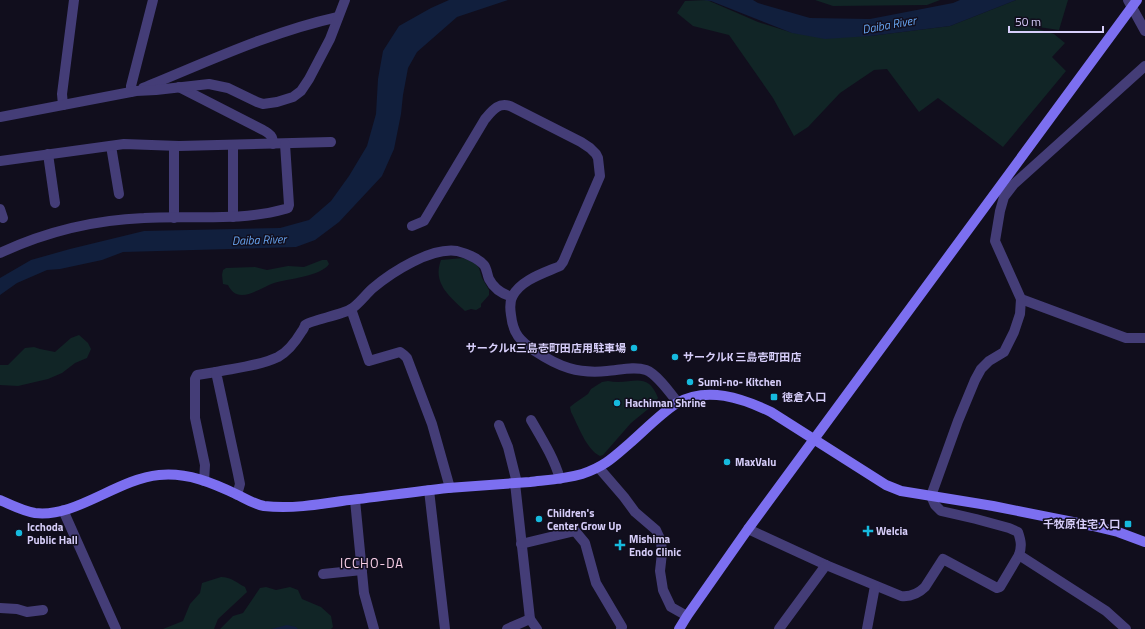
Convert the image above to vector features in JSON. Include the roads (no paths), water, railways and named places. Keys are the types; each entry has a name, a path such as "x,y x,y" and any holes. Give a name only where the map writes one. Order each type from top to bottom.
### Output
{"street":[{"path":"63,105 62,94 74,0"},
{"path":"133,92 131,86 152,0"},
{"path":"0,117 133,92 209,84 228,88 263,104 293,97 301,92 309,79 330,39 345,0"},
{"path":"679,629 748,529 1132,2 1145,31"},
{"path":"133,92 264,38 338,16"},
{"path":"748,529 826,565 902,596 913,596 926,587 943,558 997,588 1000,587 1019,555 1021,547 1018,532 976,519 940,511 935,505 931,496 958,421 975,380 985,365 1004,352 1014,332 1020,314 1021,299 995,241 1004,197 1014,184 1145,66"},
{"path":"179,87 270,134 273,138 273,144"},
{"path":"412,226 424,221 485,119 496,107 502,105 510,106 581,142 596,154 600,167 600,176 560,266 529,280 519,287 512,297 510,305 512,322 519,338 546,358 558,364 574,370 596,372 618,369 640,369 648,371 656,377 678,403"},
{"path":"0,161 124,144 174,146 331,142"},
{"path":"0,253 36,238 114,220 143,218 233,217 266,214 288,208 286,144"},
{"path":"233,145 233,217"},
{"path":"111,146 119,194"},
{"path":"174,146 174,218"},
{"path":"48,154 55,203"},
{"path":"204,481 205,465 195,418 195,379 197,375 260,363 277,357 290,347 307,324 351,309 390,275 429,255 449,250 459,251 480,262 484,266 489,279 498,291 512,297"},
{"path":"1021,299 1126,338 1145,338"},
{"path":"351,309 369,361 400,352 406,358 432,424 450,488"},
{"path":"216,372 240,484 237,495"},
{"path":"0,500 25,511 44,513 63,510 80,504 129,481 168,475 191,477 204,481 263,506 296,507 429,490 560,479 576,476 599,468 610,461 678,403 704,395 722,395 753,403 771,412 886,485 901,491 993,506 1093,526 1118,532 1145,542"},
{"path":"531,420 547,448 560,479"},
{"path":"499,425 508,447 516,483 530,619 537,629"},
{"path":"599,468 635,512 656,530 661,541 662,553 660,571 663,590 671,607 687,616"},
{"path":"429,490 445,629"},
{"path":"355,500 364,593 374,629"},
{"path":"63,510 116,629"},
{"path":"522,544 575,531 585,543 596,583 622,627 621,629"},
{"path":"1019,555 1106,611 1126,629"},
{"path":"779,629 826,565"},
{"path":"323,574 362,570"},
{"path":"867,629 876,586"},
{"path":"0,608 17,609 27,612 43,610"},
{"path":"507,629 530,619"}],"water":[{"name":"Daiba River","path":"449,0 508,0 457,17 417,52 408,68 394,149 382,176 339,222 315,240 296,247 123,252 102,260 60,269 47,270 17,283 0,295 0,278 31,260 144,231 280,228 309,220 331,201 349,176 367,146 376,114 378,79 383,51 399,26 431,8"},
{"name":"Daiba River","path":"703,0 753,0 758,3 810,18 870,19 953,3 960,0 1016,0 950,26 870,36 825,39 792,33 711,1"},
{"path":"287,625 298,629 271,629"}],"place":[{"name":"サークルK三島壱町田店用駐車場","path":"634,348"},
{"name":"サークルK 三島壱町田店","path":"675,357"},
{"name":"Sumi-no- Kitchen","path":"690,382"},
{"name":"徳倉入口","path":"774,397"},
{"name":"Hachiman Shrine","path":"617,403"},
{"name":"MaxValu","path":"727,462"},
{"name":"Children's Center Grow Up","path":"539,519"},
{"name":"千牧原住宅入口","path":"1128,524"},
{"name":"Welcia","path":"868,531"},
{"name":"Icchoda Public Hall","path":"19,533"},
{"name":"Mishima Endo Clinic","path":"620,545"}],"district":[{"name":"ICCHO-DA","path":"372,563"}]}
